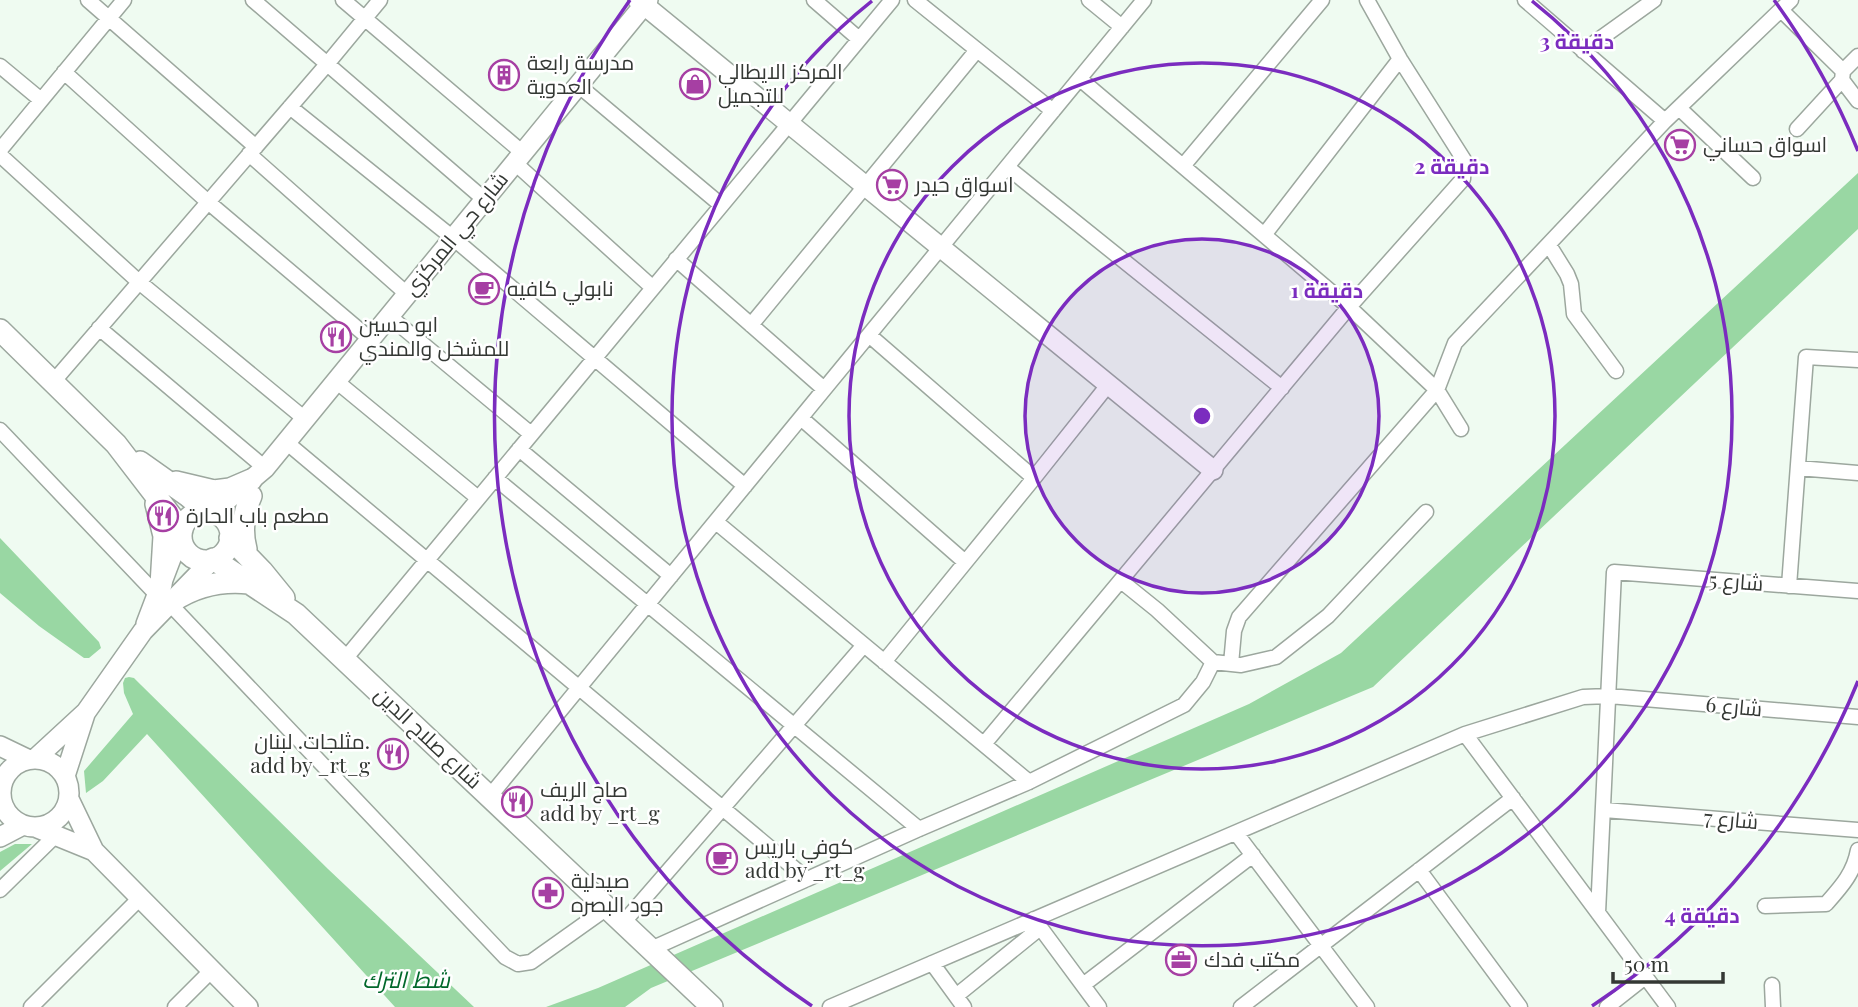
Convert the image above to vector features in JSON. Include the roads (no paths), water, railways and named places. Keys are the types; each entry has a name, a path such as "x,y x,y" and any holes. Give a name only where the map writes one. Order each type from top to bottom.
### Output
{"main road":[{"name":"شارع حي المركزي","path":"230,533 255,481 644,2"},
{"path":"644,2 1213,470"},
{"path":"0,330 158,484 181,531 183,546 193,557 213,559"},
{"name":"شارع حي المركزي","path":"209,512 255,481"},
{"path":"158,484 214,491 255,481"},
{"path":"249,557 243,526 255,481"},
{"path":"158,484 164,536 165,596"},
{"path":"158,484 188,496 209,512 223,518 230,533 225,551 165,596"},
{"path":"94,851 13,819 5,810 1,791 5,776 18,763 31,759 86,712 144,631 165,596 181,531 188,519 200,512 209,512"},
{"name":"شارع صلاح الدين","path":"230,533 296,614 712,1007"},
{"name":"شارع صلاح الدين","path":"213,559 296,614"},
{"path":"165,596 207,585 249,583"},
{"path":"65,776 86,712"},
{"path":"0,746 31,759 52,763 65,776 69,791 65,810 57,819 47,825 29,826 0,837"},
{"path":"69,799 94,851 248,1007"}],"street":[{"path":"88,0 407,294"},
{"path":"124,0 0,152 139,282 305,419"},
{"path":"253,0 485,200"},
{"path":"344,0 519,158 653,288"},
{"path":"54,381 380,0"},
{"path":"814,0 859,39"},
{"path":"345,659 892,0"},
{"path":"915,0 1053,111"},
{"path":"1089,0 1122,27"},
{"path":"490,796 1144,0"},
{"path":"1183,166 1322,0"},
{"path":"984,744 1349,307 1463,179 1464,160 1400,59 1367,0"},
{"path":"1525,0 1665,121"},
{"path":"1583,51 1654,0"},
{"path":"1231,664 1234,631 1239,617 1437,390 1455,343 1665,121 1786,5 1843,76 1858,102"},
{"path":"751,325 977,50"},
{"path":"1797,129 1858,57"},
{"path":"1264,235 1400,59"},
{"path":"0,66 41,100"},
{"path":"64,72 208,202 370,339"},
{"path":"1080,79 1349,307 1437,390 1461,429"},
{"path":"579,85 721,205"},
{"path":"290,107 453,238 745,486"},
{"path":"1679,108 1753,178"},
{"path":"1007,167 1282,388"},
{"path":"1549,245 1571,284 1574,314 1616,371"},
{"path":"676,259 824,389"},
{"path":"389,316 531,434"},
{"path":"99,328 255,481"},
{"path":"869,335 1034,478"},
{"path":"1789,586 1806,357 1858,360"},
{"path":"336,381 478,498"},
{"path":"884,662 1108,384"},
{"path":"801,418 965,562"},
{"path":"0,430 165,596 505,957 518,964 531,962 607,908"},
{"path":"286,442 807,879"},
{"path":"519,449 671,576"},
{"path":"1798,468 1858,473"},
{"path":"495,478 919,829"},
{"path":"1121,581 1213,662 1241,665 1276,657 1328,617 1426,512"},
{"path":"716,522 1029,782"},
{"name":"شارع 5","path":"1609,696 1614,572 1858,592"},
{"path":"623,923 864,645"},
{"path":"651,949 1029,782 1184,705 1203,682 1213,662"},
{"path":"1598,913 1609,696"},
{"name":"شارع 6","path":"830,1007 932,963 1037,923 1465,734 1583,697 1609,696 1858,717"},
{"path":"1465,734 1668,1007"},
{"path":"1241,1007 1513,798"},
{"name":"شارع 7","path":"1604,810 1858,830"},
{"path":"1236,833 1367,1007"},
{"path":"0,890 56,835"},
{"path":"1765,906 1826,904 1855,865 1858,850"},
{"path":"1083,985 1253,855"},
{"path":"1419,870 1520,1007"},
{"path":"31,1007 140,898"},
{"path":"932,963 960,1001 1037,923 1099,1007"},
{"path":"175,1007 212,970"},
{"path":"1606,1007 1645,977"},
{"path":"1772,985 1773,1007"}],"water":[{"path":"1858,173 1858,229 1373,687 651,988 625,1007 546,1007 598,988 1249,704 1341,653"},
{"path":"0,538 99,642 101,648 89,658 84,658 39,626 0,593"},
{"name":"شط الترك","path":"125,678 134,678 328,869 474,1007 395,1007 147,734 103,781 86,793 84,771 133,714 124,693 123,683"},
{"path":"15,844 32,844 0,871 0,852"}],"place":[{"name":"مدرسة رابعة العدوية","path":"504,75"},
{"name":"المركز الايطالي للتجميل","path":"695,84"},
{"name":"اسواق حساني","path":"1680,145"},
{"name":"اسواق حيدر","path":"892,185"},
{"name":"نابولي كافيه","path":"484,289"},
{"name":"ابو حسين للمشخل والمندي","path":"336,337"},
{"name":"مطعم باب الحارة","path":"163,516"},
{"name":"مثلجات. لبنان. add by _rt_g","path":"393,754"},
{"name":"صاج الريف add by _rt_g","path":"517,802"},
{"name":"كوفي باريس add by _rt_g","path":"722,859"},
{"name":"صيدلية جود البصره","path":"548,893"},
{"name":"مكتب فدك","path":"1181,960"}]}
